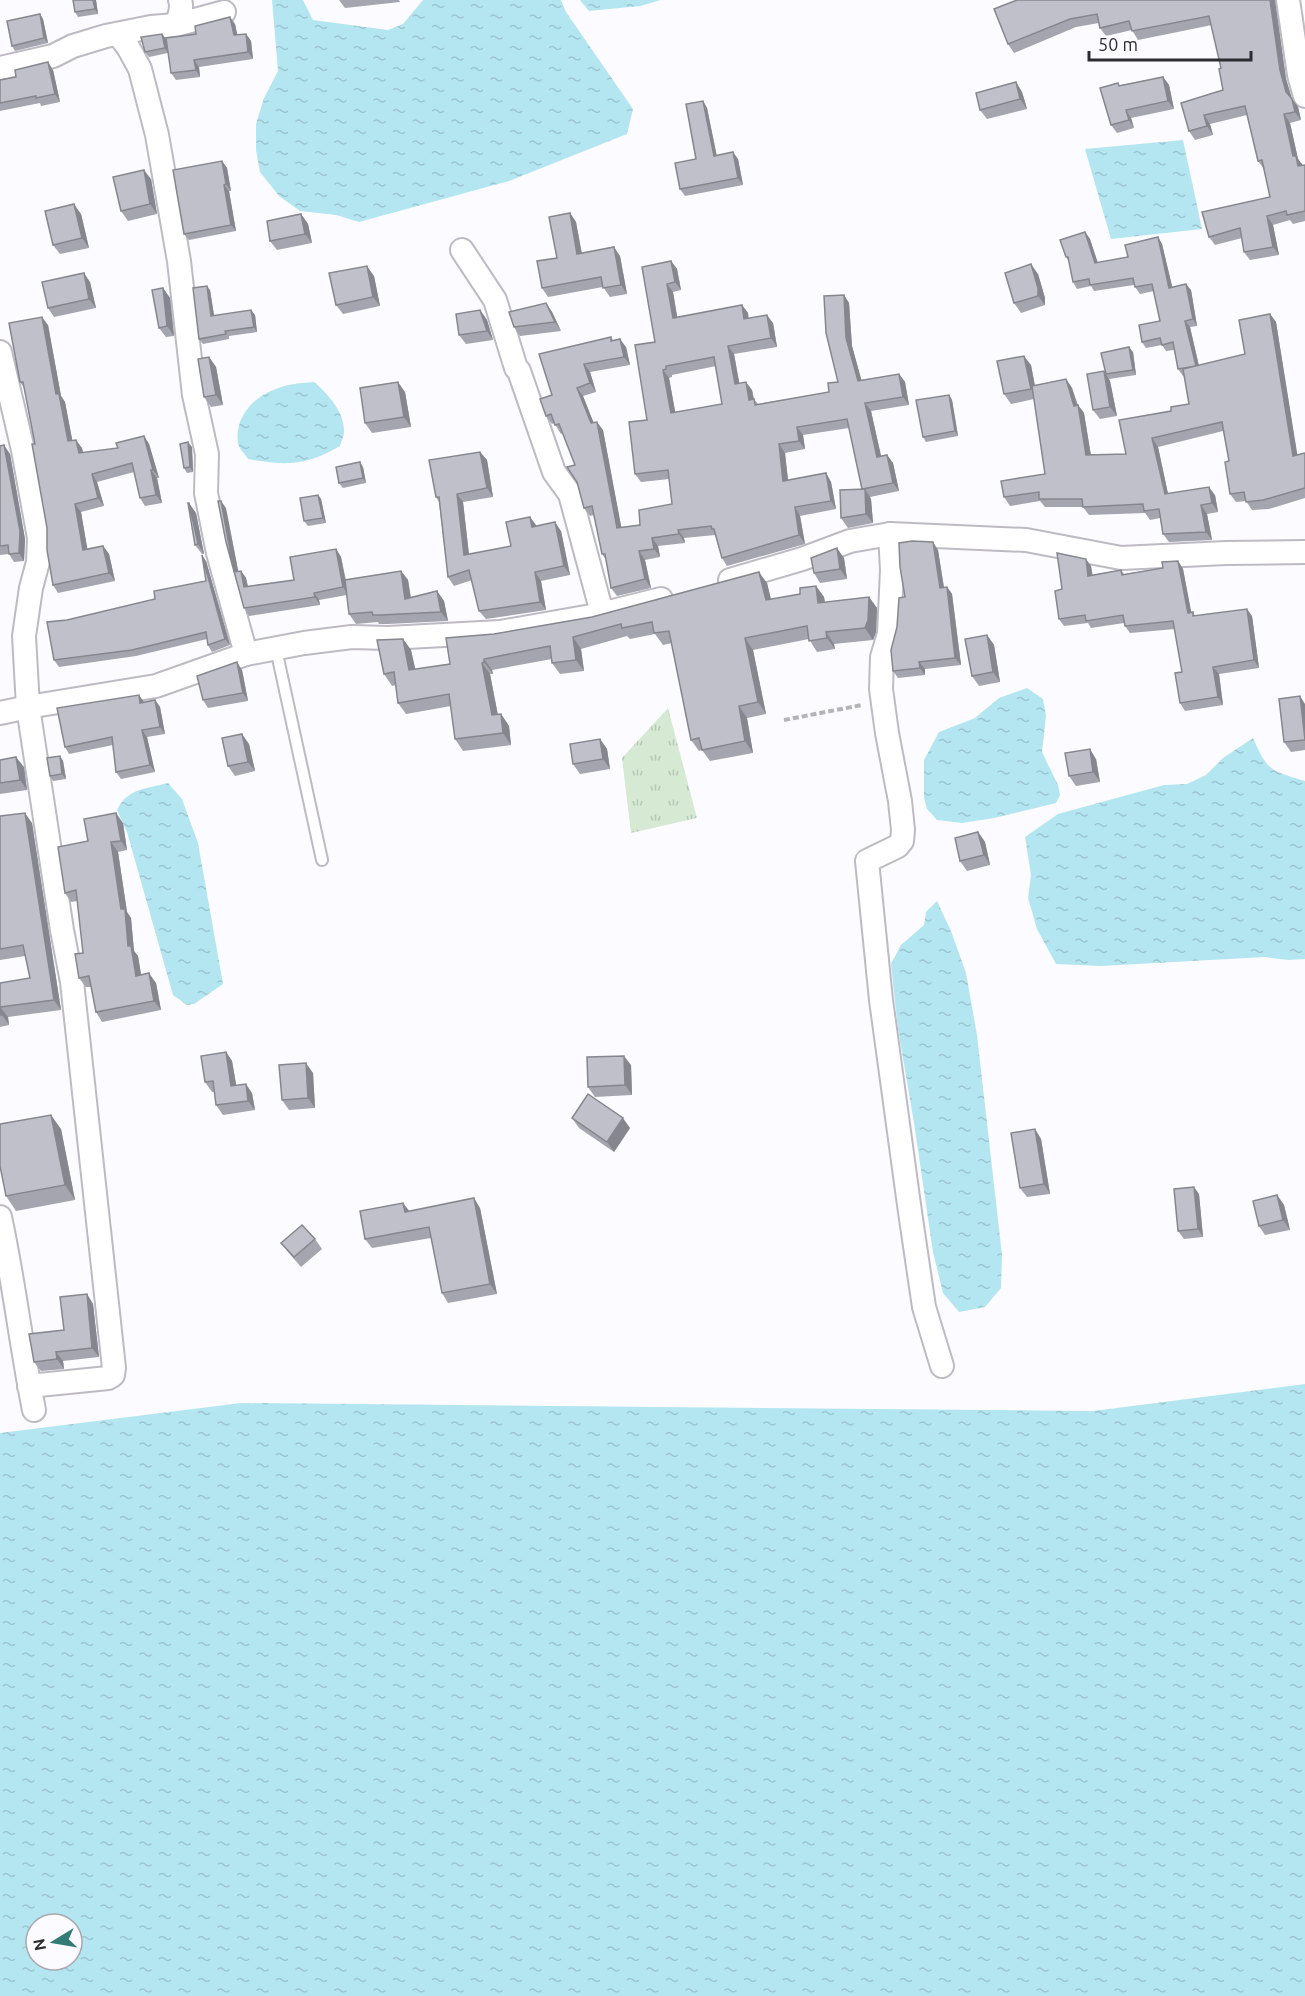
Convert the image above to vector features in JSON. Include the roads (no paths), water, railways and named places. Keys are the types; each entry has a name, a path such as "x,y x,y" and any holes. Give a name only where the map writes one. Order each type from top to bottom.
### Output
{"street":[{"path":"176,25 180,15 180,0"},
{"path":"1288,0 1299,75 1305,96"},
{"path":"0,68 53,56 73,46 118,34 176,25 224,12"},
{"path":"118,34 140,69 157,135 179,261 194,395 207,454 206,492 218,553 246,654"},
{"path":"462,250 495,300 516,368 554,472 570,494 602,613"},
{"path":"0,352 23,450 39,538 38,562 31,588 24,636 28,707 72,982 114,1368 112,1375 108,1378 29,1386"},
{"path":"707,587 802,559 850,541 890,534 1026,540 1121,558 1305,552"},
{"path":"890,534 892,570 889,634 882,657 881,689 903,830 902,841 898,846 867,861 872,916 924,1307 942,1366"},
{"path":"0,713 156,686 246,654 304,643 352,637 388,638 500,632 602,613 684,593"},
{"path":"0,1217 16,1295 22,1354 34,1410"}],"lane":[{"path":"276,649 322,860"}],"water":[{"path":"272,0 303,0 313,20 388,30 403,24 423,0 561,0 566,12 633,109 627,134 509,181 359,222 336,215 300,211 279,196 260,172 256,150 256,124 264,98 278,71"},
{"path":"580,0 661,0 640,6 589,11"},
{"path":"1183,140 1202,229 1111,239 1085,149"},
{"path":"314,382 329,397 342,417 344,432 340,446 328,453 295,463 248,459 239,445 238,434 239,425 247,409 268,392 290,385"},
{"path":"1027,688 1043,699 1046,716 1042,752 1058,785 1060,795 1056,803 962,823 937,820 927,809 924,798 924,760 939,732 975,718 999,698"},
{"path":"1253,738 1267,764 1277,772 1305,781 1305,959 1288,960 1265,957 1101,966 1056,964 1037,929 1028,898 1031,875 1025,837 1058,814 1164,785 1187,784 1206,775 1223,758"},
{"path":"168,783 182,799 198,843 223,984 194,1004 187,1005 173,995 127,832 117,810 132,793"},
{"path":"937,901 966,973 977,1035 1002,1255 1001,1288 985,1307 959,1312 943,1293 933,1252 898,1029 891,964 901,945 924,925 926,912"},
{"path":"1305,1384 1305,1996 0,1996 0,1433 241,1403 1093,1411"}]}
